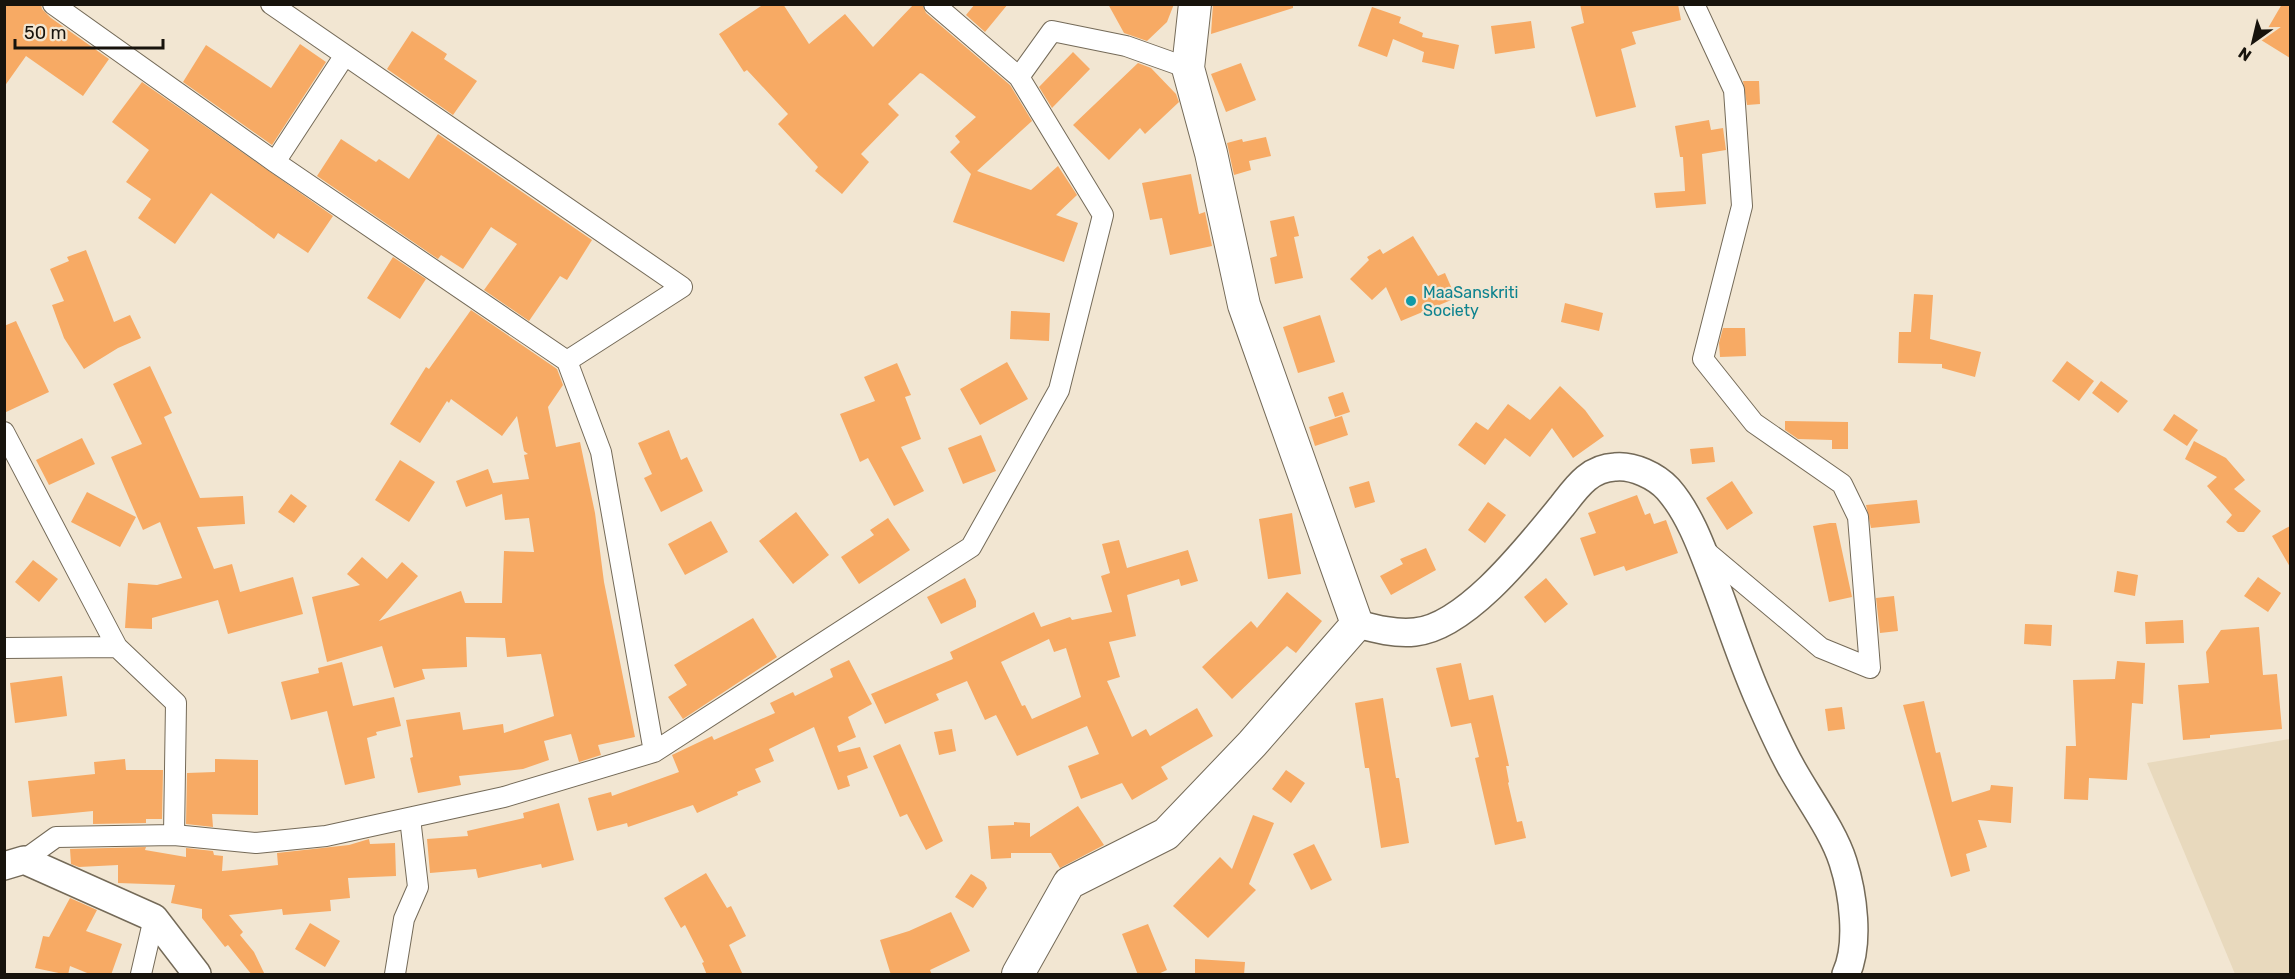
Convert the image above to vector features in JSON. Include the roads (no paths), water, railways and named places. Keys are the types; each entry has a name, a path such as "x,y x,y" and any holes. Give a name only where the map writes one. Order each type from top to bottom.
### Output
{"main road":[{"path":"1195,4 1188,68 1211,153 1244,305 1357,624"},
{"path":"1357,624 1391,632 1417,632 1439,626 1462,613 1512,565 1587,476 1615,466 1644,473 1659,481 1669,490 1687,517 1703,549 1756,693 1790,765 1843,860 1852,907 1854,938 1846,975"},
{"path":"1018,975 1069,883 1166,834 1252,744 1357,624"},
{"path":"14,863 154,918 197,975"}],"street":[{"path":"53,4 275,162 567,361 601,452 654,752"},
{"path":"271,4 682,287 567,361"},
{"path":"14,863 56,837 174,835 256,843 326,836 504,797 654,752 971,547 1059,390 1103,215 1019,77 934,4"},
{"path":"1694,4 1734,90 1742,206 1703,359 1754,423 1842,484 1858,517 1870,668 1821,648 1703,549"},
{"path":"1019,77 1052,31 1126,46 1188,68"},
{"path":"275,162 345,55"},
{"path":"4,432 117,647 176,703 174,835"},
{"path":"4,648 117,647"},
{"path":"395,975 404,919 418,887 410,818"},
{"path":"141,975 154,918"}],"place":[{"name":"MaaSanskriti Society","path":"1411,301"}]}
